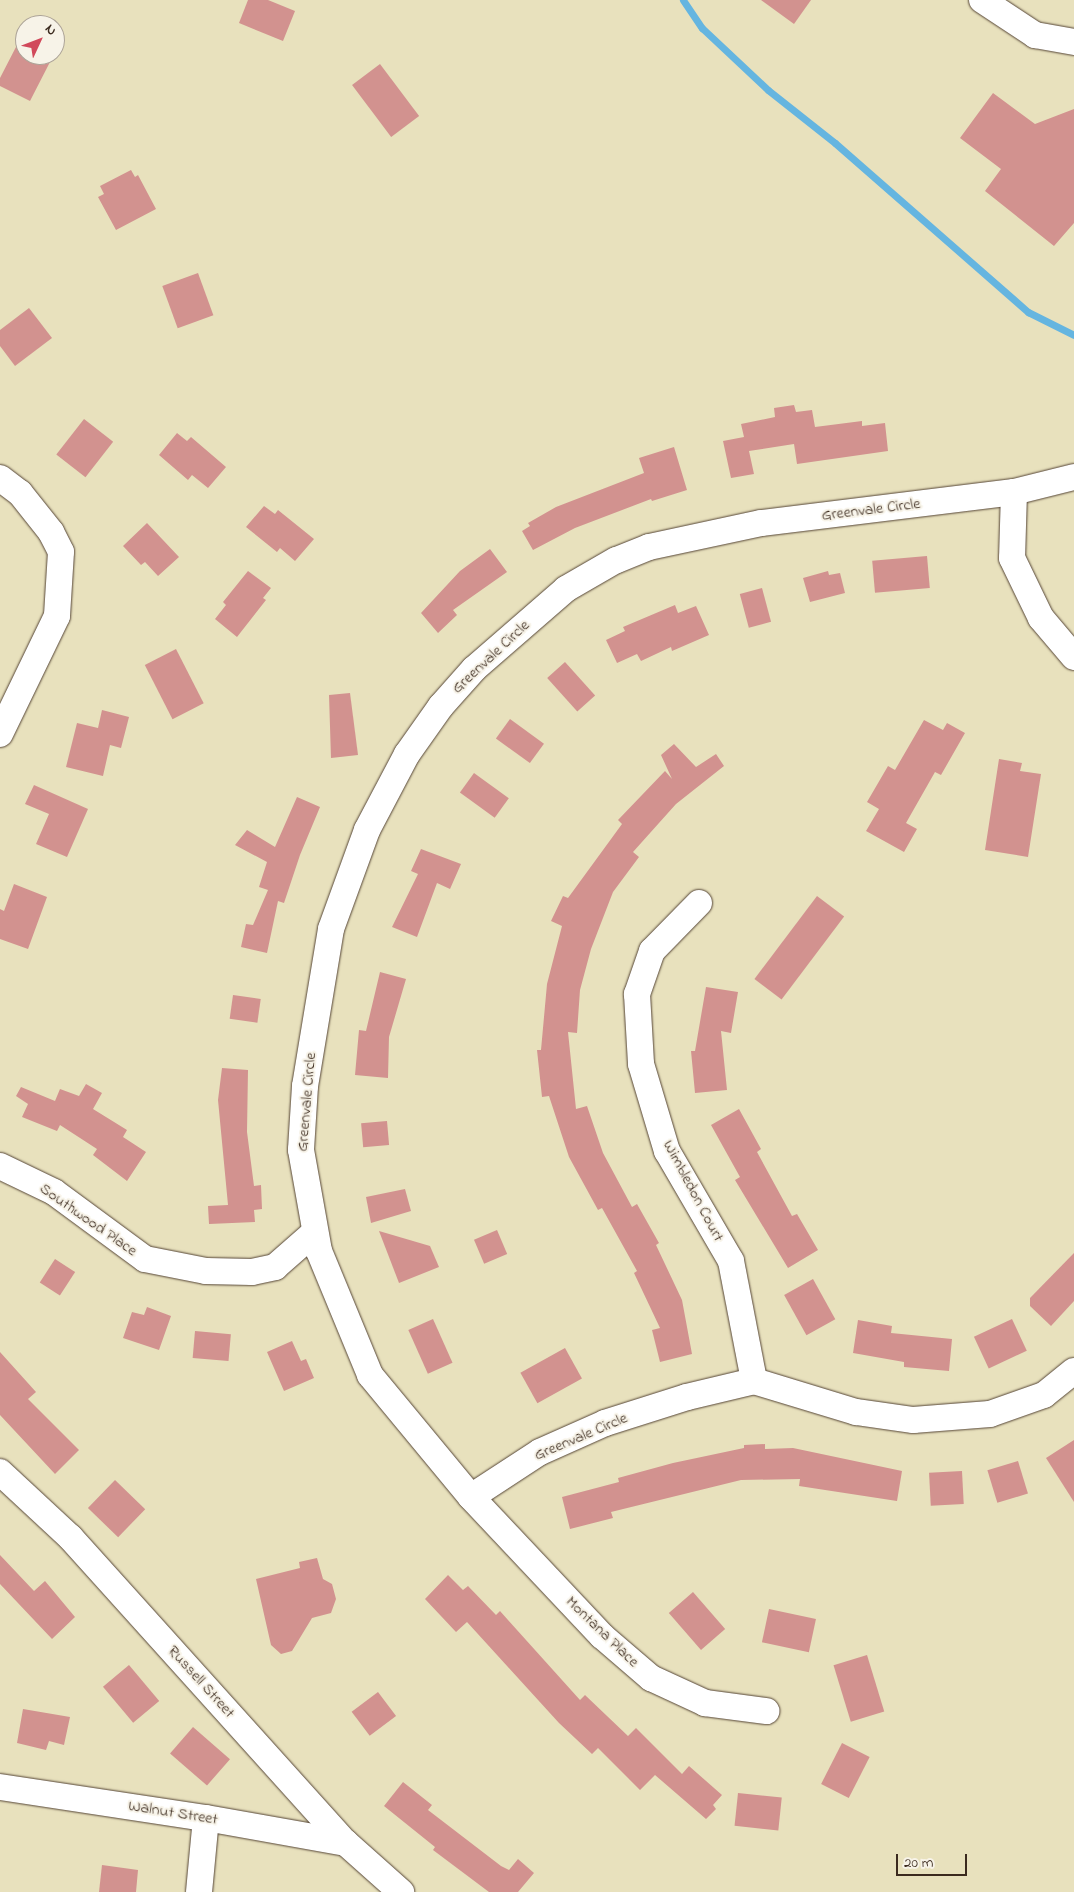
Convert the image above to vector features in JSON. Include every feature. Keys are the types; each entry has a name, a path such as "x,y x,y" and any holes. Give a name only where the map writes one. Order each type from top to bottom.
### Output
{"street":[{"path":"982,0 1035,35 1074,42"},
{"name":"Greenvale Circle","path":"754,1380 687,1397 605,1423 540,1452 471,1497 370,1375 319,1251 301,1150 306,1086 331,929 367,830 403,762 441,706 474,669 566,589 616,560 649,547 761,523 1014,492 1074,476"},
{"path":"0,478 20,493 51,532 61,552 57,616 0,734"},
{"path":"1014,492 1012,558 1041,618 1074,657"},
{"name":"Wimbledon Court","path":"699,903 652,951 637,994 641,1064 667,1151 731,1260 754,1380"},
{"name":"Southwood Place","path":"0,1166 54,1192 145,1259 206,1271 252,1272 276,1267 315,1232"},
{"path":"754,1380 856,1412 913,1420 990,1414 1044,1394 1074,1371"},
{"name":"Russell Street","path":"0,1472 70,1537 346,1843 401,1892"},
{"name":"Montana Place","path":"471,1497 602,1636 651,1678 705,1703 766,1711"},
{"name":"Walnut Street","path":"0,1787 206,1818 346,1843"},
{"path":"199,1892 206,1818"}],"building":[{"path":"248,0 268,0 295,11 283,41 239,23"},
{"path":"761,0 811,0 794,24"},
{"path":"15,49 15,65 48,65 30,101 0,86 0,78"},
{"path":"380,64 419,116 391,137 352,85"},
{"path":"993,93 1035,124 1074,109 1074,223 1054,246 985,191 1001,169 960,138"},
{"path":"131,170 135,177 138,175 156,209 116,230 98,197 104,194 100,186"},
{"path":"198,273 213,315 178,328 162,286"},
{"path":"29,308 52,338 15,366 0,346 0,330"},
{"path":"794,405 796,412 812,410 815,427 862,421 862,426 885,423 888,451 797,464 794,444 749,451 754,474 731,478 723,441 744,437 741,424 775,417 774,408"},
{"path":"84,419 113,442 85,477 56,454"},
{"path":"177,433 187,441 191,437 226,467 208,488 192,475 188,480 159,455"},
{"path":"674,447 687,490 652,501 651,499 575,528 533,550 522,531 530,526 528,523 556,507 644,473 639,458"},
{"path":"264,506 275,514 278,510 314,539 295,561 280,548 277,552 246,527"},
{"path":"147,523 179,557 158,576 145,562 141,565 123,546"},
{"path":"490,549 507,572 453,610 457,615 438,633 421,613 460,571"},
{"path":"927,556 930,588 875,593 872,561"},
{"path":"248,571 271,588 263,598 266,600 237,637 215,619 226,605 223,602"},
{"path":"828,571 829,575 840,573 845,593 810,602 803,578"},
{"path":"762,588 771,622 749,628 740,594"},
{"path":"675,605 678,613 696,606 709,635 672,651 671,647 641,661 637,654 617,663 606,640 625,631 623,627"},
{"path":"176,649 204,703 173,719 145,665"},
{"path":"565,662 595,695 577,712 547,678"},
{"path":"350,693 358,755 331,758 329,695"},
{"path":"102,710 129,717 121,748 110,745 103,776 66,767 77,723 98,728"},
{"path":"510,719 544,744 530,763 496,738"},
{"path":"924,720 943,730 947,723 965,733 941,775 935,772 906,823 917,829 904,852 866,831 879,809 867,802 888,766 895,770"},
{"path":"674,744 696,767 716,754 724,766 676,804 633,852 639,857 613,892 591,949 580,990 577,1033 568,1032 576,1109 587,1106 603,1153 632,1207 637,1204 659,1243 656,1245 682,1300 692,1354 660,1362 652,1330 660,1328 634,1273 637,1271 602,1208 598,1210 569,1157 549,1096 542,1097 537,1050 541,1050 547,984 562,926 551,921 563,896 568,898 622,824 618,820 665,771 672,779 661,755"},
{"path":"999,759 1022,763 1020,771 1041,774 1028,857 985,850"},
{"path":"474,773 509,798 495,818 460,792"},
{"path":"34,785 88,809 67,857 36,844 49,814 25,804"},
{"path":"297,797 320,807 300,855 284,903 278,901 267,953 241,947 246,924 253,925 268,890 259,887 267,862 235,845 247,830 275,847"},
{"path":"421,849 461,864 450,889 437,883 417,937 392,927 418,874 411,871"},
{"path":"14,884 47,897 28,949 0,939 0,909 4,911"},
{"path":"817,896 844,916 782,1000 754,979"},
{"path":"380,972 406,979 389,1037 388,1078 355,1075 359,1030 366,1031"},
{"path":"706,987 738,992 731,1033 721,1031 727,1090 695,1093 691,1051 695,1051"},
{"path":"233,995 261,999 257,1023 230,1019"},
{"path":"222,1068 248,1070 247,1132 254,1186 261,1185 262,1209 254,1210 255,1222 209,1224 208,1206 228,1205 218,1100"},
{"path":"86,1084 102,1093 93,1109 127,1130 123,1137 146,1152 127,1181 93,1155 97,1149 60,1125 57,1131 22,1117 28,1104 16,1096 21,1087 55,1101 60,1089 79,1096"},
{"path":"739,1109 761,1149 757,1152 792,1216 797,1214 818,1250 788,1268 735,1180 740,1177 711,1125"},
{"path":"387,1121 389,1145 363,1147 361,1123"},
{"path":"405,1189 411,1211 371,1223 366,1197"},
{"path":"497,1230 507,1254 484,1264 474,1240"},
{"path":"379,1231 430,1246 439,1267 399,1283"},
{"path":"1074,1253 1074,1301 1051,1326 1030,1306 1030,1298"},
{"path":"55,1259 75,1272 60,1296 40,1282"},
{"path":"813,1279 835,1319 806,1335 784,1295"},
{"path":"147,1307 171,1316 159,1350 123,1338 132,1312 144,1315"},
{"path":"433,1319 453,1363 428,1374 408,1330"},
{"path":"1012,1319 1027,1351 989,1368 974,1337"},
{"path":"858,1320 892,1326 891,1333 952,1339 949,1371 904,1367 904,1362 853,1353"},
{"path":"195,1331 231,1334 229,1361 193,1358"},
{"path":"292,1341 301,1361 306,1359 314,1378 284,1391 267,1352"},
{"path":"565,1348 582,1379 537,1403 520,1373"},
{"path":"0,1352 36,1392 28,1399 79,1450 55,1474 0,1415"},
{"path":"1074,1440 1074,1502 1046,1458"},
{"path":"765,1444 765,1449 793,1448 902,1471 897,1501 799,1486 800,1479 741,1480 611,1512 613,1518 570,1529 562,1497 619,1482 618,1478 673,1463 744,1448 744,1445"},
{"path":"1018,1461 1028,1494 997,1503 987,1470"},
{"path":"962,1471 964,1504 931,1506 929,1473"},
{"path":"115,1480 145,1509 118,1537 88,1508"},
{"path":"0,1555 34,1591 45,1581 75,1617 52,1639 0,1584"},
{"path":"317,1558 323,1579 332,1584 336,1599 331,1613 312,1618 292,1651 281,1654 271,1645 256,1579 300,1568 299,1562"},
{"path":"448,1575 463,1590 468,1586 496,1615 500,1611 580,1700 585,1695 628,1736 636,1728 682,1774 689,1766 722,1795 713,1805 716,1809 706,1819 655,1775 640,1790 598,1748 592,1754 559,1723 467,1622 456,1632 425,1599"},
{"path":"693,1592 725,1629 701,1650 669,1613"},
{"path":"769,1609 816,1619 809,1652 762,1642"},
{"path":"867,1655 884,1711 851,1722 834,1665"},
{"path":"129,1665 159,1701 133,1723 103,1687"},
{"path":"378,1692 396,1716 370,1736 352,1712"},
{"path":"23,1709 70,1717 64,1745 49,1741 46,1750 17,1743"},
{"path":"193,1727 230,1759 207,1786 170,1753"},
{"path":"842,1743 870,1757 849,1798 821,1784"},
{"path":"403,1782 432,1805 428,1810 501,1866 509,1870 518,1859 534,1873 518,1892 489,1892 433,1850 435,1847 384,1806"},
{"path":"738,1793 782,1798 778,1830 735,1826"},
{"path":"102,1865 138,1870 136,1892 99,1892"}],"waterway":[{"path":"683,0 702,28 768,90 835,143 1028,312 1074,335"}]}
